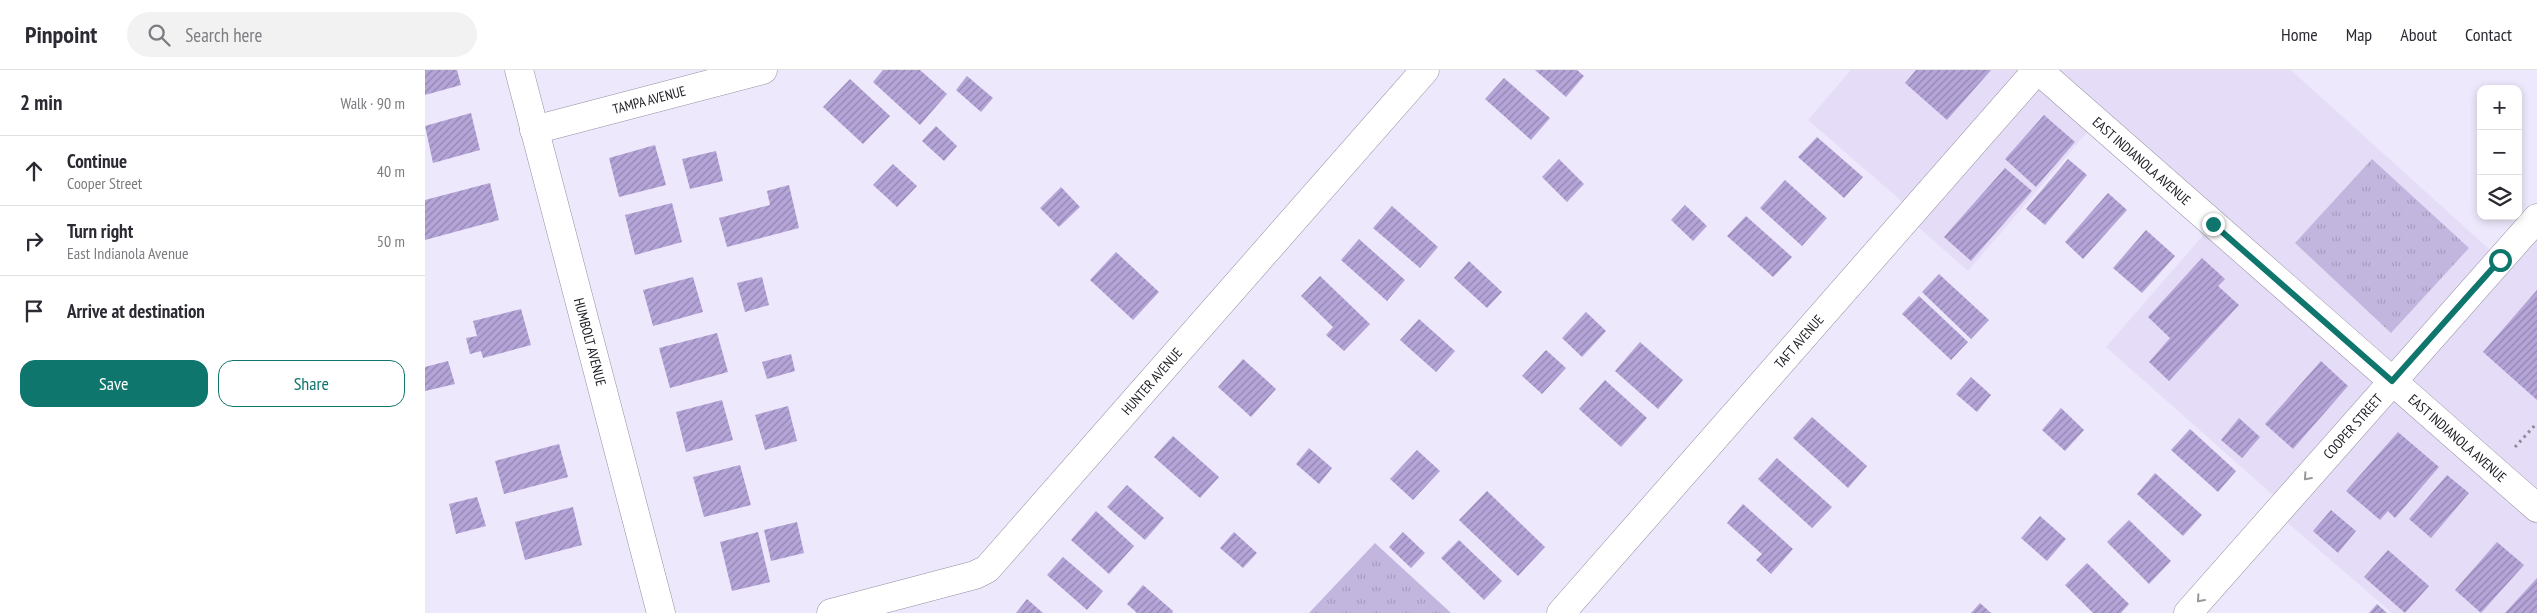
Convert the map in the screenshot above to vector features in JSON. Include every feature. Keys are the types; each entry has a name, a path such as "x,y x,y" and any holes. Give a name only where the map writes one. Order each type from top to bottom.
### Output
{"street":[{"name":"HUMBOLT AVENUE","path":"519,70 661,613"},
{"name":"TAMPA AVENUE","path":"535,130 763,70"},
{"name":"HUNTER AVENUE","path":"831,613 975,575 987,569 1425,70"},
{"name":"EAST INDIANOLA AVENUE","path":"2037,70 2537,508"},
{"name":"TAFT AVENUE","path":"1561,613 2037,70"},
{"name":"COOPER STREET","path":"2188,613 2537,218"}],"path":[{"path":"2515,447 2537,422"}],"shaded area":[{"path":"1851,70 2291,70 2500,259 2537,218 2537,613 2392,613 2276,513 2283,504 2106,347 2213,224 2096,122 1968,271 1908,218 1913,211 1808,120"}],"green space":[{"path":"2372,159 2469,248 2391,333 2295,243"},
{"path":"1375,543 1451,613 1309,613"}],"building":[{"path":"425,70 457,70 461,85 425,95"},
{"path":"883,70 920,70 947,94 920,125 873,82"},
{"path":"1535,70 1577,70 1584,76 1566,97"},
{"path":"1916,70 1991,70 1947,120 1905,83"},
{"path":"967,76 993,98 981,112 956,90"},
{"path":"1504,78 1550,118 1531,140 1485,99"},
{"path":"850,79 890,116 863,144 823,107"},
{"path":"471,113 480,150 433,163 425,126"},
{"path":"2044,115 2075,142 2036,187 2005,159"},
{"path":"936,126 957,146 944,161 922,141"},
{"path":"1817,137 1863,177 1844,198 1798,157"},
{"path":"655,145 666,185 619,197 609,158"},
{"path":"716,151 723,181 690,189 682,159"},
{"path":"1559,159 1584,184 1567,202 1542,177"},
{"path":"2068,159 2087,175 2045,225 2026,209"},
{"path":"893,164 917,186 897,207 873,185"},
{"path":"2005,168 2032,191 1971,261 1944,237"},
{"path":"1785,180 1827,218 1802,246 1760,208"},
{"path":"490,183 499,220 425,240 425,200"},
{"path":"789,185 799,228 727,247 719,218 770,205 767,191"},
{"path":"1061,187 1080,207 1059,227 1040,208"},
{"path":"2108,193 2127,210 2083,259 2065,242"},
{"path":"672,203 682,242 635,255 625,215"},
{"path":"1685,205 1707,226 1693,241 1671,220"},
{"path":"1392,206 1438,247 1420,268 1373,228"},
{"path":"1746,216 1792,257 1773,277 1727,236"},
{"path":"2146,230 2175,256 2142,293 2113,268"},
{"path":"1359,239 1405,280 1387,301 1341,260"},
{"path":"1116,252 1159,292 1133,320 1090,280"},
{"path":"2202,258 2225,279 2218,286 2239,305 2169,381 2149,362 2170,338 2148,317"},
{"path":"1469,261 1502,292 1487,308 1454,278"},
{"path":"1939,274 1989,320 1971,339 1922,292"},
{"path":"1320,276 1370,324 1344,351 1326,335 1333,327 1301,296"},
{"path":"693,277 703,312 653,326 643,290"},
{"path":"762,277 769,305 745,312 737,283"},
{"path":"2537,290 2537,400 2483,352"},
{"path":"1919,296 1968,342 1951,360 1902,314"},
{"path":"521,309 531,345 483,358 481,351 470,354 466,338 477,336 473,321"},
{"path":"1586,312 1606,331 1582,357 1562,338"},
{"path":"1419,319 1455,351 1436,372 1400,340"},
{"path":"717,333 728,372 670,388 659,348"},
{"path":"1640,342 1683,380 1658,409 1615,371"},
{"path":"1546,350 1566,368 1542,394 1522,376"},
{"path":"791,354 795,371 767,379 762,362"},
{"path":"1243,359 1276,389 1251,417 1218,387"},
{"path":"448,361 455,384 425,391 425,367"},
{"path":"2321,361 2348,386 2293,449 2265,424"},
{"path":"1971,377 1991,395 1977,412 1956,394"},
{"path":"1605,380 1647,418 1621,447 1579,409"},
{"path":"722,400 733,440 686,452 676,412"},
{"path":"788,406 797,441 765,450 755,415"},
{"path":"2061,408 2084,430 2065,451 2042,430"},
{"path":"1812,417 1867,466 1848,488 1793,438"},
{"path":"2239,418 2260,437 2242,458 2221,440"},
{"path":"2190,429 2236,471 2218,492 2171,450"},
{"path":"2398,432 2439,467 2395,518 2388,511 2380,520 2346,491"},
{"path":"1173,436 1219,477 1200,498 1154,457"},
{"path":"559,444 568,477 504,494 495,461"},
{"path":"1309,448 1332,468 1319,484 1296,464"},
{"path":"1417,450 1440,471 1413,500 1390,479"},
{"path":"1777,458 1832,507 1812,528 1758,479"},
{"path":"740,465 751,505 704,517 693,477"},
{"path":"2155,473 2202,515 2183,536 2137,494"},
{"path":"2447,475 2469,493 2431,538 2409,519"},
{"path":"1127,485 1164,518 1145,540 1107,507"},
{"path":"1487,491 1545,547 1518,576 1459,520"},
{"path":"477,497 486,526 456,534 449,504"},
{"path":"1743,504 1793,549 1771,574 1756,560 1762,554 1727,523"},
{"path":"573,507 582,545 525,560 515,522"},
{"path":"2331,510 2356,531 2338,553 2313,531"},
{"path":"1096,511 1134,546 1109,574 1071,540"},
{"path":"2040,516 2066,539 2047,561 2021,538"},
{"path":"2129,520 2171,561 2149,584 2107,542"},
{"path":"797,522 804,553 771,561 764,530"},
{"path":"758,532 770,582 732,591 720,542"},
{"path":"1234,532 1257,553 1243,568 1220,548"},
{"path":"1403,532 1425,553 1411,568 1389,547"},
{"path":"1459,540 1502,581 1484,600 1441,558"},
{"path":"2497,542 2524,565 2481,613 2455,590"},
{"path":"2388,550 2429,586 2405,613 2364,577"},
{"path":"1063,557 1103,591 1087,610 1047,575"},
{"path":"2087,563 2129,604 2121,613 2093,613 2065,585"},
{"path":"2537,578 2537,613 2505,613"},
{"path":"1143,585 1173,611 1172,613 1137,613 1127,604"},
{"path":"1027,599 1043,613 1016,613"},
{"path":"1980,603 1991,613 1971,613"},
{"path":"2377,604 2387,613 2369,613"}],"route":[{"path":"2213,224 2392,381 2500,260"}]}
